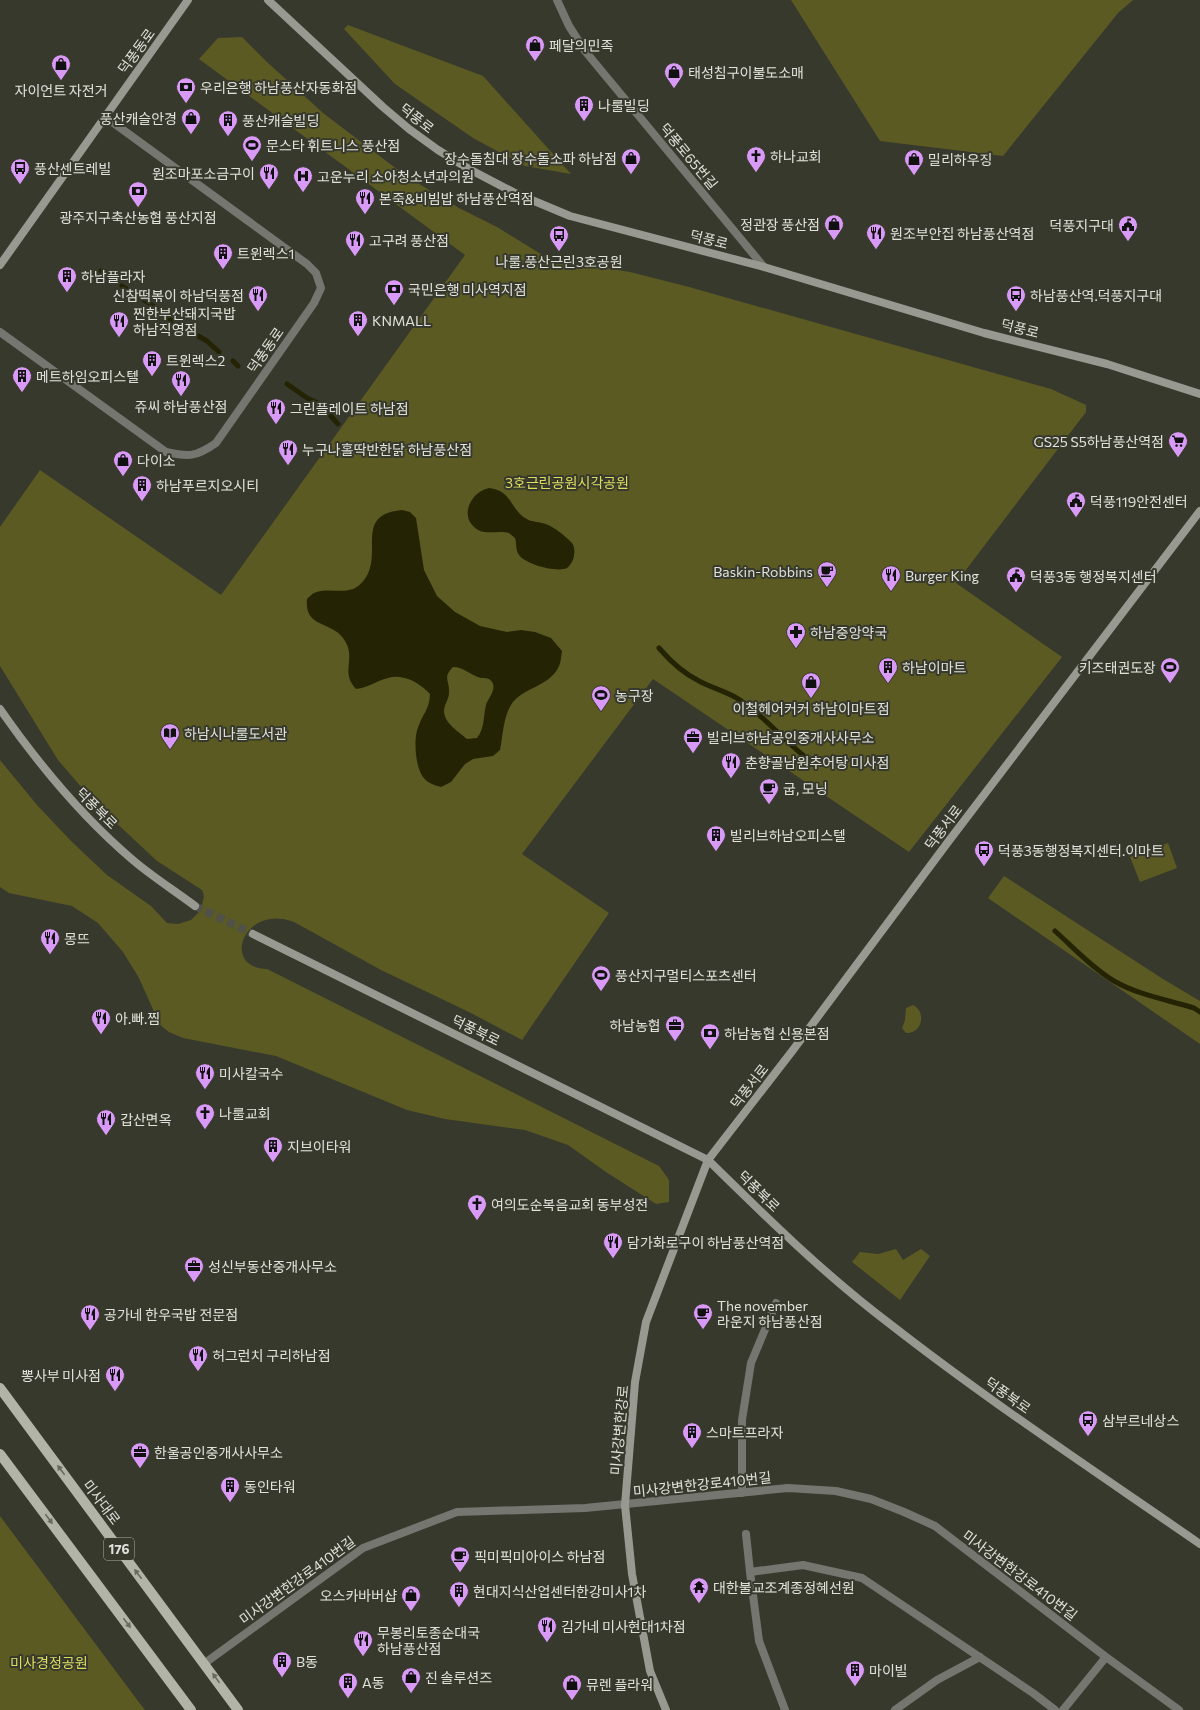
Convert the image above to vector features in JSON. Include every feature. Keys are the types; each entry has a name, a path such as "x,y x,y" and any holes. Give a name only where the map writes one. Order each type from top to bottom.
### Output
{"main road":[{"name":"미사대로","path":"0,1388 238,1710"},
{"name":"176","path":"0,1454 191,1710"}],"street":[{"name":"덕풍동로","path":"0,265 104,116 188,0"},
{"name":"덕풍로","path":"268,0 383,107 438,150 469,169 515,192 570,216 764,267 978,331 1107,364 1200,394"},
{"name":"덕풍로65번길","path":"557,0 569,26 585,51 764,267"},
{"name":"덕풍동로","path":"0,332 166,452 184,456 202,452 216,443 316,298 321,288 316,273 307,264 104,116"},
{"name":"덕풍서로","path":"708,1160 793,1050 953,836 1200,511"},
{"name":"덕풍북로","path":"0,709 34,757 88,820 135,862 195,906"},
{"name":"덕풍북로","path":"252,934 708,1160 823,1268 889,1324 980,1391 1200,1544"},
{"name":"미사강변한강로","path":"666,1710 650,1671 632,1574 625,1505 636,1382 646,1322 708,1160"},
{"path":"742,1493 742,1420 751,1363 776,1303"},
{"name":"미사강변한강로410번길","path":"205,1664 363,1548 456,1512 585,1508 788,1488 836,1491 871,1499 934,1526 1106,1657 1179,1710"},
{"path":"746,1534 759,1641 785,1710"},
{"path":"750,1572 803,1564 862,1578 1033,1693 1055,1710"},
{"path":"1063,1710 1106,1657"},
{"path":"895,1710 937,1680 980,1658"}],"green space":[{"path":"791,0 1133,0 1118,13 1003,156 880,141"},
{"path":"348,25 483,76 571,174 525,166 473,138 395,84 344,29"},
{"name":"3호근린공원시각공원","path":"242,37 323,113 406,176 459,208 497,227 544,256 582,267 600,267 630,272 689,287 1051,389 1086,405 1086,412 956,583 1062,657 909,852 653,679 522,854 609,913 522,1040 471,1013 381,970 294,922 277,919 262,921 251,928 244,938 242,949 244,959 253,966 267,969 659,1166 669,1180 669,1202 656,1204 606,1172 568,1145 525,1130 445,1119 407,1110 276,1056 183,1038 169,1032 160,1025 139,978 123,952 98,923 72,906 9,893 0,887 0,760 37,805 71,841 107,875 151,906 167,923 178,924 191,920 198,913 204,896 202,890 157,861 95,803 58,760 0,666 0,527 40,470 221,595 465,255 199,59 218,38"},
{"path":"1168,843 1177,868 1140,882 1130,857"},
{"path":"1004,876 1163,979 1200,1001 1200,1044 988,898"},
{"path":"913,1005 920,1012 921,1022 916,1030 906,1033 902,1028 905,1020 906,1008"},
{"path":"896,1249 903,1260 921,1249 930,1256 900,1300 852,1262 860,1252 878,1254"},
{"name":"미사경정공원","path":"0,1516 138,1701 145,1710 0,1710"}],"shaded area":[{"path":"489,488 502,492 525,518 530,521 551,526 571,542 574,549 574,557 567,568 556,569 542,567 528,562 519,555 515,538 509,533 482,531 478,530 472,525 469,519 469,506 476,495 482,490"},
{"path":"402,510 410,512 416,518 424,570 437,596 455,612 480,626 507,632 521,630 535,632 551,638 562,651 560,664 555,673 543,683 522,694 511,705 505,721 500,750 493,756 473,759 465,764 451,782 441,787 431,784 420,772 416,751 417,730 427,707 430,694 411,680 399,677 388,678 356,689 349,676 349,652 343,638 332,629 314,620 307,608 307,599 314,593 319,591 342,591 357,587 366,576 371,565 373,530 377,520 386,514","holes":["453,667 457,667 477,677 489,679 493,685 493,691 486,705 480,734 477,738 467,739 452,727 446,719 444,709 449,693 447,677"]}],"waterway":[{"path":"101,271 115,280"},
{"path":"122,286 155,307 172,321"},
{"path":"184,328 207,341 219,352"},
{"path":"233,361 238,366"},
{"path":"287,384 307,398 320,404 338,424"},
{"path":"659,648 682,671 693,678 735,697 750,707 812,762"},
{"path":"1055,931 1091,964 1114,981 1133,990 1194,1008 1200,1012"}],"tunnel":[{"path":"195,906 253,934"}],"place":[{"name":"페달의민족","path":"535,62"},
{"name":"자이언트 자전거","path":"61,81"},
{"name":"태성침구이불도소매","path":"674,89"},
{"name":"우리은행 하남풍산자동화점","path":"186,104"},
{"name":"나룰빌딩","path":"584,122"},
{"name":"풍산캐슬안경","path":"191,135"},
{"name":"풍산캐슬빌딩","path":"228,137"},
{"name":"문스타 휘트니스 풍산점","path":"252,162"},
{"name":"하나교회","path":"756,173"},
{"name":"장수돌침대 장수돌소파 하남점","path":"631,175"},
{"name":"밀리하우징","path":"914,176"},
{"name":"풍산센트레빌","path":"20,185"},
{"name":"원조마포소금구이","path":"269,190"},
{"name":"고운누리 소아청소년과의원","path":"303,193"},
{"name":"광주지구축산농협 풍산지점","path":"138,208"},
{"name":"본죽&비빔밥 하남풍산역점","path":"365,215"},
{"name":"정관장 풍산점","path":"834,241"},
{"name":"덕풍지구대","path":"1128,242"},
{"name":"원조부안집 하남풍산역점","path":"876,250"},
{"name":"나룰.풍산근린3호공원","path":"559,252"},
{"name":"고구려 풍산점","path":"355,257"},
{"name":"트윈렉스1","path":"223,270"},
{"name":"하남플라자","path":"67,293"},
{"name":"국민은행 미사역지점","path":"394,306"},
{"name":"신참떡볶이 하남덕풍점","path":"258,312"},
{"name":"하남풍산역.덕풍지구대","path":"1016,312"},
{"name":"KNMALL","path":"358,337"},
{"name":"찐한부산돼지국밥 하남직영점","path":"119,338"},
{"name":"트윈렉스2","path":"152,377"},
{"name":"메트하임오피스텔","path":"22,393"},
{"name":"쥬씨 하남풍산점","path":"181,397"},
{"name":"그린플레이트 하남점","path":"276,425"},
{"name":"GS25 S5하남풍산역점","path":"1178,458"},
{"name":"누구나홀딱반한닭 하남풍산점","path":"288,466"},
{"name":"다이소","path":"123,477"},
{"name":"하남푸르지오시티","path":"142,502"},
{"name":"덕풍119안전센터","path":"1076,518"},
{"name":"Baskin-Robbins","path":"827,588"},
{"name":"Burger King","path":"891,592"},
{"name":"덕풍3동 행정복지센터","path":"1016,593"},
{"name":"하남중앙약국","path":"796,649"},
{"name":"하남이마트","path":"888,684"},
{"name":"키즈태권도장","path":"1170,684"},
{"name":"이철헤어커커 하남이마트점","path":"811,699"},
{"name":"농구장","path":"601,712"},
{"name":"하남시나룰도서관","path":"170,750"},
{"name":"빌리브하남공인중개사사무소","path":"693,754"},
{"name":"춘향골남원추어탕 미사점","path":"731,779"},
{"name":"굽, 모닝","path":"769,805"},
{"name":"빌리브하남오피스텔","path":"716,852"},
{"name":"덕풍3동행정복지센터.이마트","path":"984,867"},
{"name":"몽뜨","path":"50,955"},
{"name":"풍산지구멀티스포츠센터","path":"601,992"},
{"name":"아.빠.찜","path":"101,1035"},
{"name":"하남농협","path":"675,1042"},
{"name":"하남농협 신용본점","path":"710,1050"},
{"name":"미사칼국수","path":"205,1090"},
{"name":"나룰교회","path":"205,1130"},
{"name":"갑산면옥","path":"106,1136"},
{"name":"지브이타워","path":"273,1163"},
{"name":"여의도순복음교회 동부성전","path":"477,1221"},
{"name":"담가화로구이 하남풍산역점","path":"613,1259"},
{"name":"성신부동산중개사무소","path":"194,1283"},
{"name":"The november 라운지 하남풍산점","path":"703,1330"},
{"name":"공가네 한우국밥 전문점","path":"90,1331"},
{"name":"허그런치 구리하남점","path":"198,1372"},
{"name":"뽕사부 미사점","path":"115,1392"},
{"name":"삼부르네상스","path":"1088,1437"},
{"name":"스마트프라자","path":"692,1449"},
{"name":"한울공인중개사사무소","path":"140,1469"},
{"name":"동인타워","path":"230,1503"},
{"name":"픽미픽미아이스 하남점","path":"460,1573"},
{"name":"대한불교조계종정혜선원","path":"699,1604"},
{"name":"현대지식산업센터한강미사1차","path":"459,1608"},
{"name":"오스카바버샵","path":"411,1612"},
{"name":"김가네 미사현대1차점","path":"547,1643"},
{"name":"무봉리토종순대국 하남풍산점","path":"363,1657"},
{"name":"B동","path":"282,1678"},
{"name":"마이빌","path":"855,1687"},
{"name":"진 솔루션즈","path":"411,1694"},
{"name":"A동","path":"348,1699"},
{"name":"뮤렌 플라워","path":"572,1701"}]}
